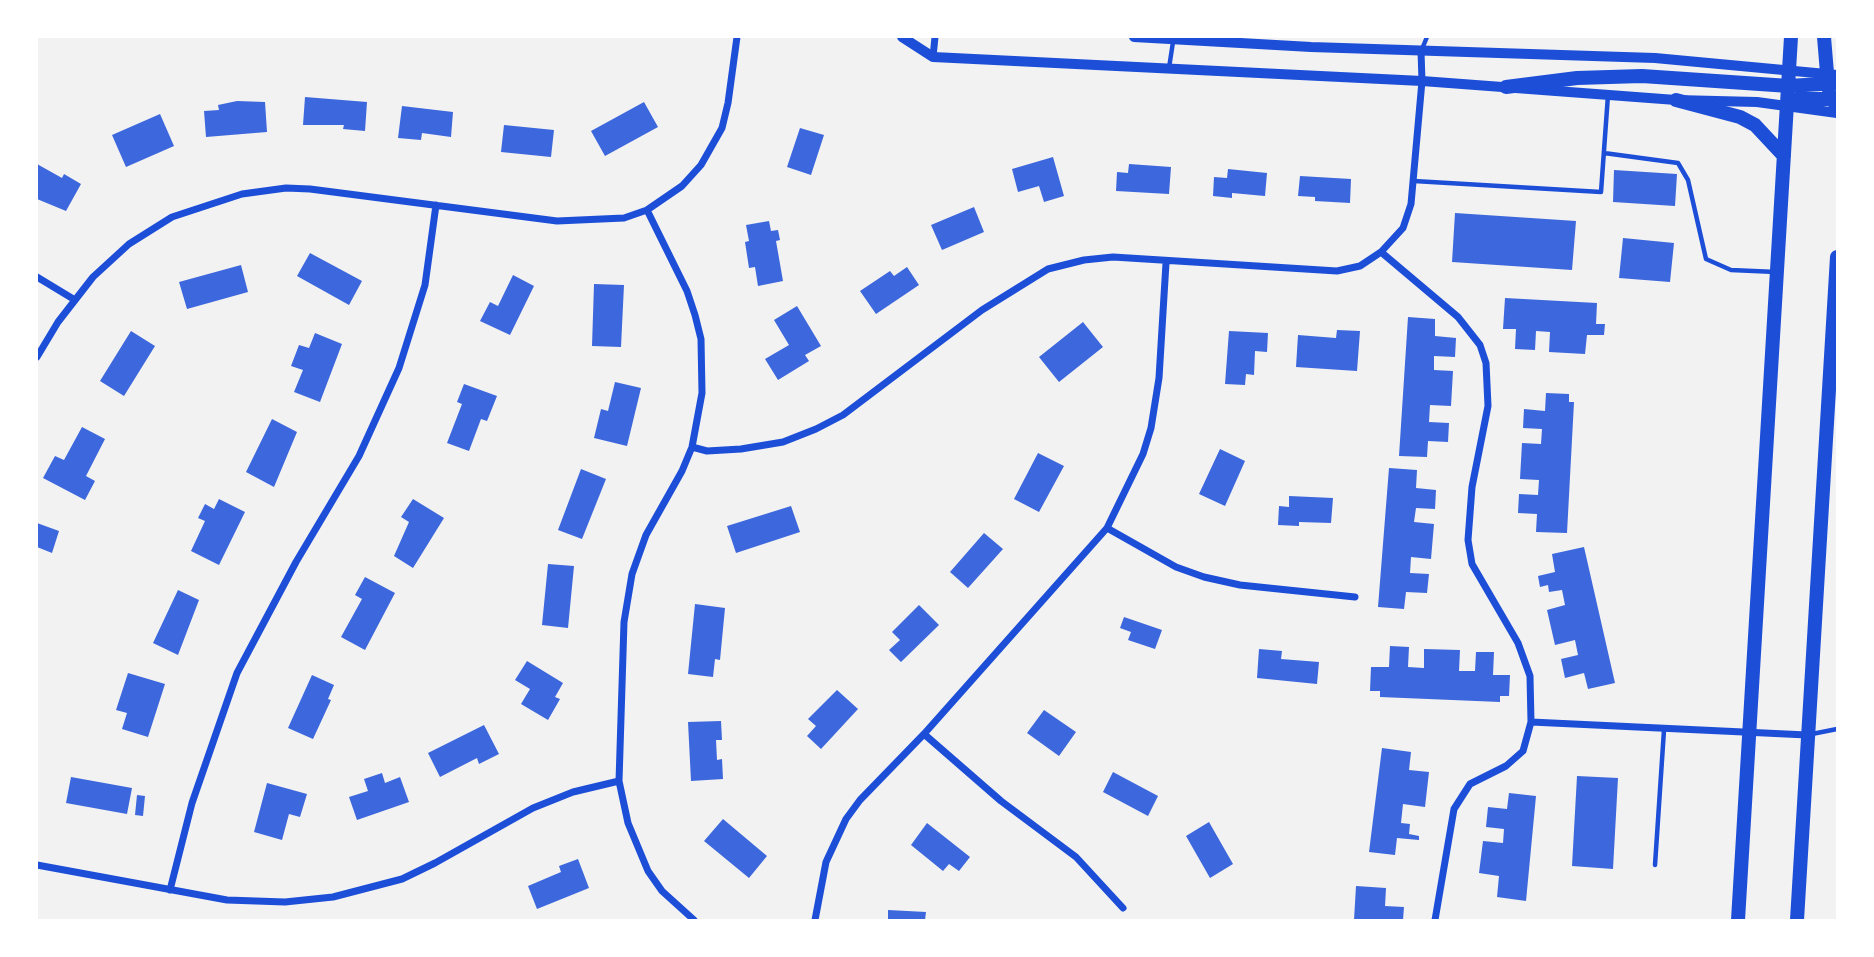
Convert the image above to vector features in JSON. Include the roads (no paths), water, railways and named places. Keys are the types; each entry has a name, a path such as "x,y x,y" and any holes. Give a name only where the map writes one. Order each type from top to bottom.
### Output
{"main road":[{"path":"1738,920 1791,37"},
{"path":"1824,37 1833,88"},
{"path":"1506,87 1577,78 1642,76 1833,88"},
{"path":"1787,104 1833,88"},
{"path":"1676,100 1740,117 1755,125 1784,156"},
{"path":"1797,920 1818,581 1831,476 1831,357 1837,257"}],"street":[{"path":"37,357 93,278 151,228 200,206 242,194 310,189 582,222 624,218 647,210 682,186 701,165 722,128 729,103 737,37"},
{"path":"902,37 933,57 1422,81 1676,100 1787,104 1837,113"},
{"path":"933,57 935,37"},
{"path":"1134,37 1421,51 1656,58 1790,69 1833,88"},
{"path":"692,447 707,451 741,449 783,442 816,429 871,395 982,310 1048,269 1084,260 1113,257 1337,271 1360,266 1381,253 1403,228 1411,204 1422,81 1421,51"},
{"path":"170,890 192,803 237,673 296,562 359,456 400,368 425,285 436,205"},
{"path":"647,210 687,291 701,339 702,393 692,447 682,471 646,536 632,575 624,622 619,781 628,823 648,871 662,891 694,920"},
{"path":"1381,253 1458,317 1480,345 1486,363 1488,406 1472,487 1468,540 1472,564 1518,643 1530,676 1531,722 1523,751 1506,766 1470,784 1454,809 1435,920"},
{"path":"815,920 826,862 846,819 889,767 924,734 1107,528 1143,454 1151,428 1159,378 1166,262"},
{"path":"37,277 75,300"},
{"path":"1107,528 1176,567 1203,577 1240,586 1355,597"},
{"path":"1531,722 1807,735"},
{"path":"924,734 1001,801 1076,857 1123,908"},
{"path":"37,865 227,900 285,902 332,897 377,888 435,863 533,808 573,792 619,781"}],"lane":[{"path":"1421,51 1427,37"},
{"path":"1169,69 1173,38"},
{"path":"1414,181 1601,192 1608,95"},
{"path":"1604,153 1678,163 1688,180 1706,259 1731,270 1778,272"},
{"path":"1807,735 1837,729"},
{"path":"1655,865 1664,730"}]}
